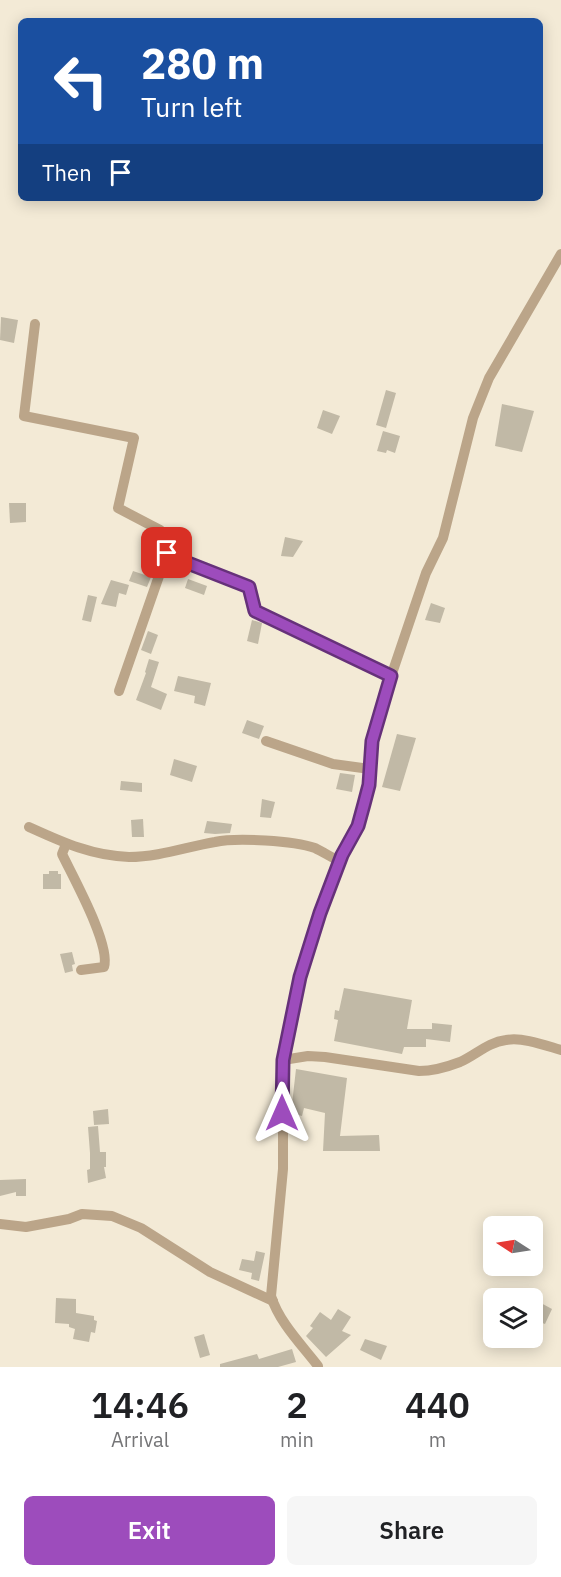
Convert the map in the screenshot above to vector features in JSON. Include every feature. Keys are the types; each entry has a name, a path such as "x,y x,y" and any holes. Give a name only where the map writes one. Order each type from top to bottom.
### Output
{"street":[{"path":"315,1367 282,1320 273,1301 271,1289 283,1169 283,1060 300,977 339,861 358,826 370,769 372,741 391,676 426,573 443,538 467,438 481,396 561,254"},
{"path":"35,324 24,416 134,438 118,508 160,530 165,550 170,556 249,587 255,611 391,676"},
{"path":"119,691 167,553"},
{"path":"266,741 333,764 370,769"},
{"path":"29,827 66,844 98,854 128,857 159,855 216,841 246,839 301,845 316,849 339,861"},
{"path":"66,844 62,854 101,938 106,960 104,967 81,970"},
{"path":"283,1060 308,1056 325,1057 369,1065 431,1071 461,1062 493,1043 507,1040 523,1041 561,1050"},
{"path":"0,1224 26,1227 69,1219 82,1214 112,1216 141,1228 210,1272 273,1301"}],"building":[{"path":"1,317 18,320 14,343 0,340"},
{"path":"386,390 396,393 386,428 376,425"},
{"path":"502,404 534,411 522,452 495,446"},
{"path":"323,410 340,416 332,434 317,428"},
{"path":"383,431 400,436 395,453 387,450 386,453 377,451"},
{"path":"9,503 26,503 26,522 10,523"},
{"path":"285,537 303,541 293,557 281,556"},
{"path":"133,571 151,577 147,587 129,581"},
{"path":"188,579 207,586 204,595 185,588"},
{"path":"111,580 129,585 126,595 119,593 116,607 101,604"},
{"path":"88,595 97,597 91,622 82,620"},
{"path":"431,603 445,608 440,623 425,620"},
{"path":"252,620 262,623 258,644 247,641"},
{"path":"148,631 158,635 151,654 141,650"},
{"path":"149,659 159,662 151,687 167,694 161,710 136,700"},
{"path":"178,676 211,683 205,706 194,703 195,696 174,691"},
{"path":"247,720 264,726 259,739 242,733"},
{"path":"397,734 416,738 400,791 382,787"},
{"path":"174,759 197,766 192,782 170,775"},
{"path":"340,773 355,775 352,792 336,789"},
{"path":"121,781 142,783 142,792 120,790"},
{"path":"262,799 275,802 271,818 260,817"},
{"path":"143,819 144,837 132,837 131,820"},
{"path":"207,821 232,824 230,833 204,833"},
{"path":"49,871 58,871 58,874 61,874 61,889 43,889 43,874 49,874"},
{"path":"72,952 75,964 72,965 73,971 65,973 60,954"},
{"path":"344,988 412,1000 407,1029 432,1029 432,1023 452,1025 450,1042 426,1039 426,1047 404,1047 402,1054 334,1041 338,1020 334,1019 335,1010 339,1011"},
{"path":"296,1069 347,1078 340,1136 379,1135 380,1151 323,1151 325,1113 304,1108 302,1116 291,1113"},
{"path":"108,1109 109,1124 94,1125 93,1111"},
{"path":"98,1126 100,1152 106,1152 106,1167 104,1167 106,1178 88,1183 87,1170 90,1169 90,1153 88,1127"},
{"path":"26,1179 26,1196 16,1196 16,1192 0,1196 0,1180"},
{"path":"256,1251 265,1253 259,1281 251,1279 252,1273 239,1270 242,1259 254,1261"},
{"path":"56,1298 76,1299 76,1313 94,1316 94,1320 97,1321 95,1333 91,1332 89,1342 73,1339 75,1329 69,1327 69,1324 55,1323"},
{"path":"543,1304 552,1309 545,1324 543,1323"},
{"path":"338,1309 351,1317 342,1331 351,1335 326,1357 306,1336 313,1328 310,1326 320,1312 331,1320"},
{"path":"204,1334 210,1355 200,1358 194,1337"},
{"path":"365,1339 387,1346 381,1360 360,1350"},
{"path":"292,1349 296,1362 278,1367 220,1367 220,1364 257,1354 259,1359"}],"route":[{"path":"167,553 249,587 255,611 391,676 372,741 369,785 358,826 342,855 320,913 300,977 283,1060 282,1113"}]}
